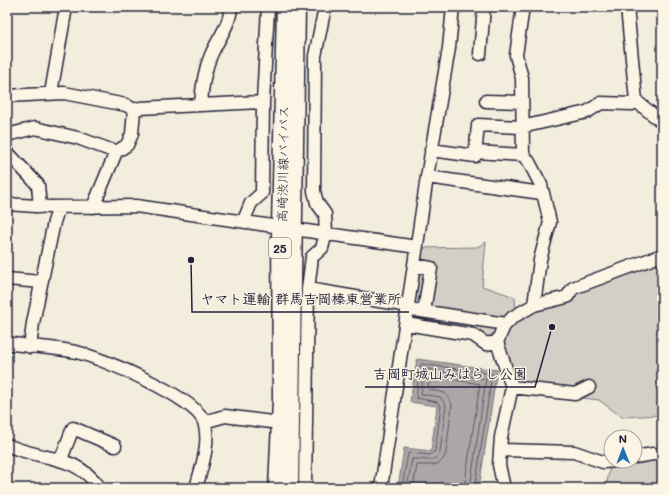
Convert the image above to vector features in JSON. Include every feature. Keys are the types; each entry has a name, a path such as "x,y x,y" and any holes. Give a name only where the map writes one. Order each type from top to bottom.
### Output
{"main road":[{"name":"高崎渋川線バイパス","path":"284,7 288,227 290,488"},
{"name":"高崎渋川線バイパス","path":"276,488 297,7"}],"street":[{"path":"52,93 66,7"},
{"path":"202,104 205,72 211,55 228,23 231,7"},
{"path":"244,220 251,204 262,193 263,102 268,7"},
{"path":"305,488 308,289 312,258 322,248 326,233 325,214 317,203 314,191 315,56 325,7"},
{"path":"382,488 427,177 449,48 453,7"},
{"path":"480,54 484,7"},
{"path":"523,7 516,55 522,78 522,127 524,155 541,185 541,193 550,222 540,260 534,305"},
{"path":"628,7 636,101 662,122"},
{"path":"7,96 64,93 126,104 134,110"},
{"path":"486,101 522,102"},
{"path":"432,150 475,156 478,125 522,127 587,112 601,103 632,104 636,101"},
{"path":"134,110 140,108 202,104 263,102"},
{"path":"93,207 116,152 126,145 132,134 134,110"},
{"path":"7,135 35,128 78,138 116,152"},
{"path":"7,152 38,185 40,207"},
{"path":"476,152 524,155"},
{"path":"427,177 541,193"},
{"path":"7,204 40,207 136,206 244,220 417,247"},
{"path":"30,347 32,323 54,222 59,207"},
{"path":"504,488 499,464 500,437 512,387 497,342 506,324 518,313 534,305 567,298 573,288 662,254"},
{"path":"414,265 431,268 424,312"},
{"path":"7,279 41,282"},
{"path":"308,289 408,307 424,312 506,324"},
{"path":"406,324 473,335 486,344 497,342"},
{"path":"7,343 30,347 50,347 78,353 116,366 147,380 196,410 204,422 206,443 196,488"},
{"path":"512,387 575,394 589,387"},
{"path":"204,422 225,416 280,423"},
{"path":"61,459 73,428 115,446"},
{"path":"7,444 22,452 61,459 78,466 100,488"},
{"path":"500,450 574,452 603,462"},
{"path":"643,456 653,454"}],"shaded area":[{"path":"486,242 482,286 515,297 516,310 575,291 662,258 658,284 662,283 662,415 622,417 599,400 516,390 499,342 408,322 419,248 477,247"},
{"path":"662,441 662,488 606,488 609,469 643,469 643,456"}],"water":[{"path":"417,359 497,370 479,488 398,488 404,448 431,451 437,406 410,402"}],"place":[{"name":"ヤマト運輸 群馬吉岡榛東営業所","path":"191,260"},
{"name":"吉岡町城山みはらし公園","path":"552,327"}]}
